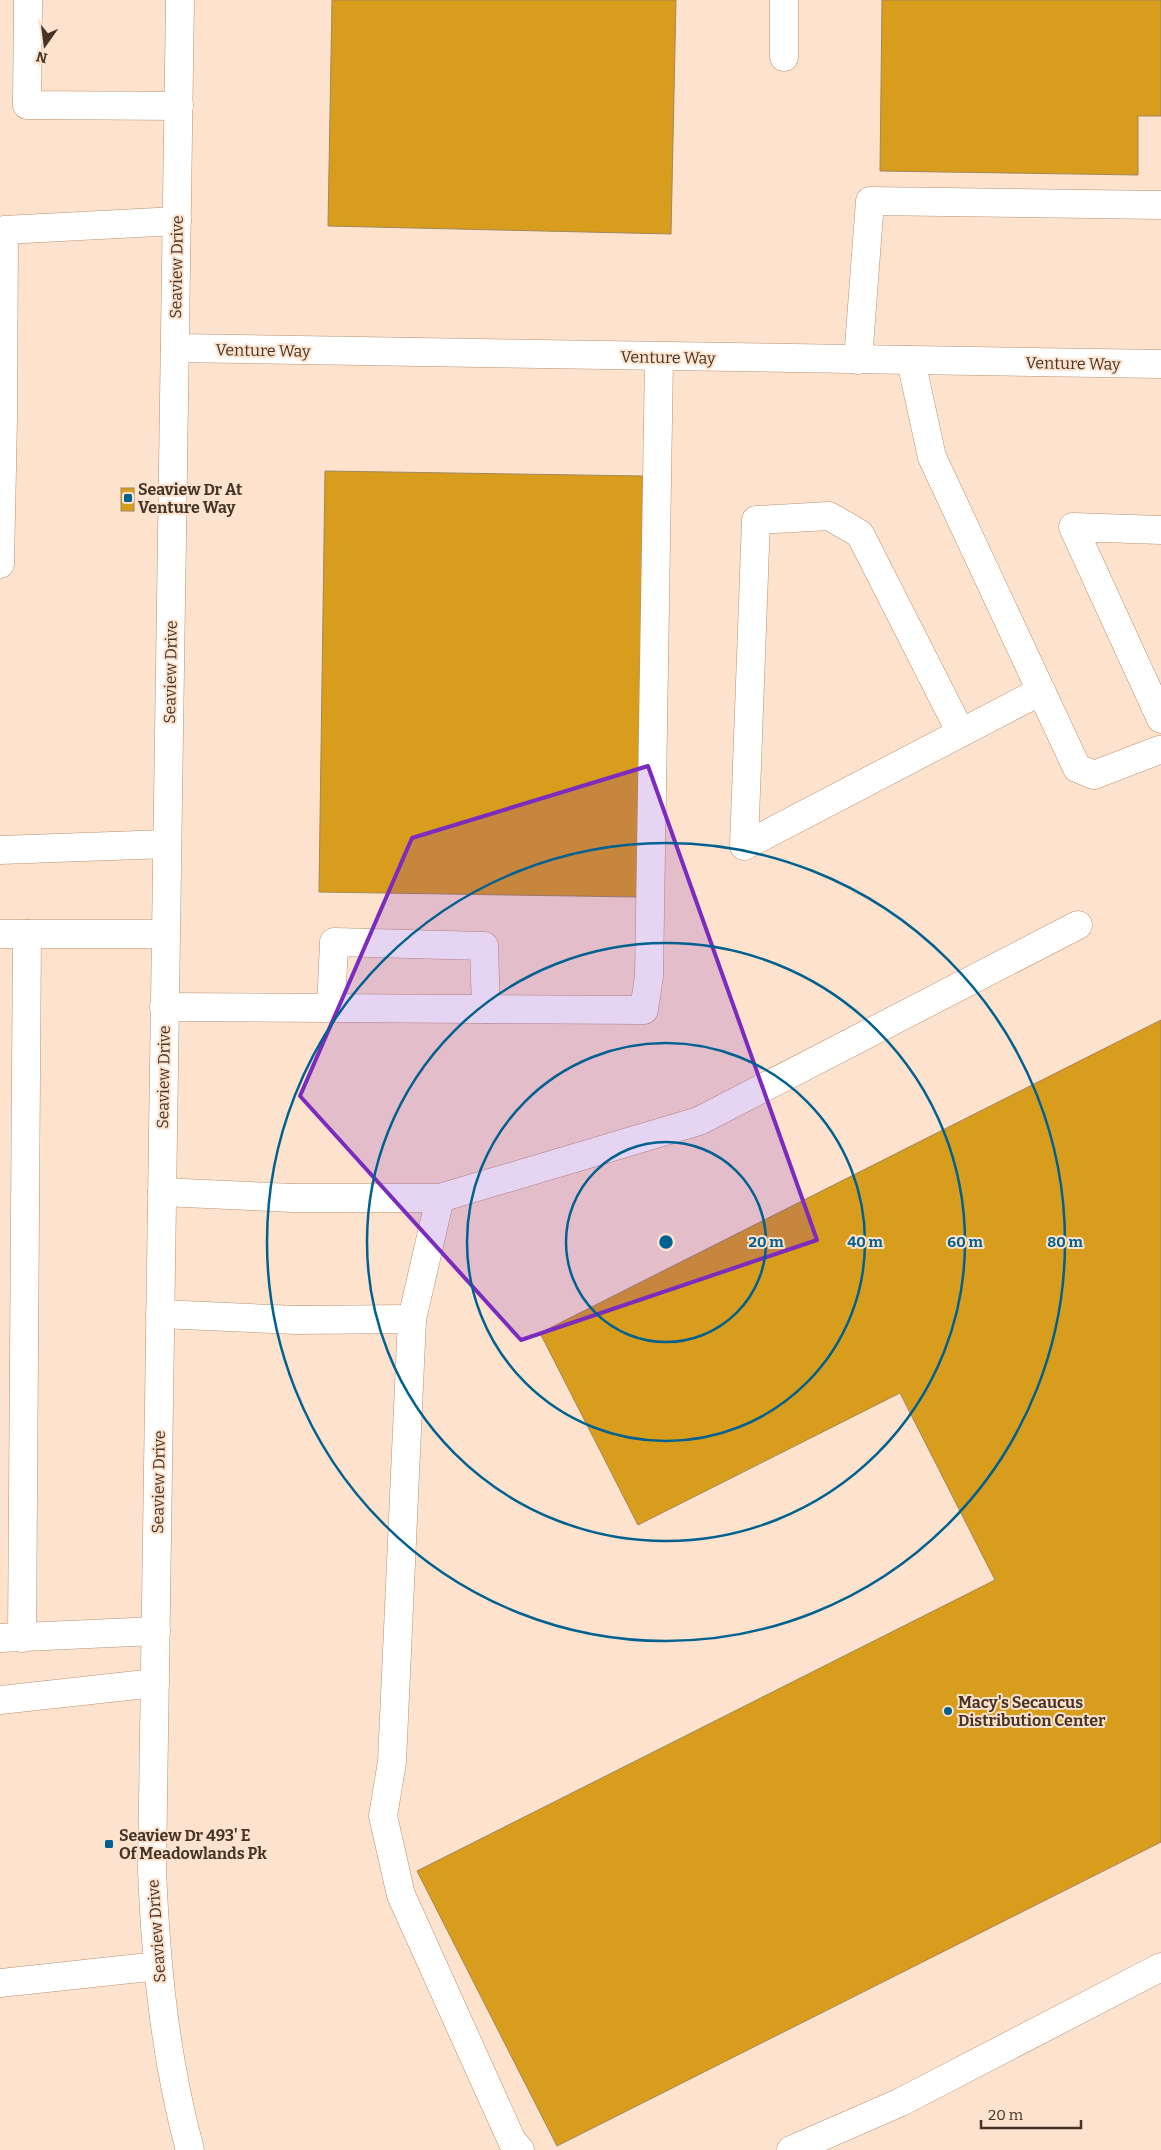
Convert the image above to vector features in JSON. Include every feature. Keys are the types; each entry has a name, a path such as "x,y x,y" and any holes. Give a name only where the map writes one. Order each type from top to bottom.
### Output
{"main road":[{"path":"28,0 27,105 179,106"},
{"name":"Seaview Drive","path":"180,0 152,1870 160,2000 171,2065 190,2150"},
{"path":"784,0 784,57"},
{"path":"858,360 870,201 1161,204"},
{"path":"0,564 3,418 2,230 177,220"},
{"name":"Venture Way","path":"175,348 1161,364"},
{"path":"164,1007 644,1010 649,976 659,356"},
{"path":"911,361 932,457 1077,768 1094,775 1160,746"},
{"path":"961,733 860,534 829,516 756,520 744,846 961,733 1041,691"},
{"path":"1161,530 1073,527 1161,719"},
{"path":"0,850 167,844"},
{"path":"162,1192 293,1198 440,1198 699,1121 1078,925"},
{"path":"156,1630 11,1638 13,934 165,934"},
{"path":"331,1008 334,942 484,946 486,1008"},
{"path":"440,1198 412,1319 392,1762 383,1816 401,1895 512,2141 520,2150"},
{"path":"160,1314 296,1320 412,1319"},
{"path":"0,1700 155,1683"},
{"path":"0,1983 158,1966"},
{"path":"791,2150 901,2102 1161,1967"}],"highlighted area":[{"path":"648,766 817,1240 521,1340 300,1096 412,838"}],"building":[{"path":"332,0 676,0 671,234 328,226"},
{"path":"882,0 1161,0 1161,116 1138,116 1138,175 880,171"},
{"path":"325,471 643,476 637,897 319,892"},
{"path":"121,488 134,488 134,511 121,511"},
{"name":"Macy's Secaucus Distribution Center","path":"1161,1020 1161,1842 557,2146 417,1871 995,1580 900,1393 638,1525 540,1333"}],"place":[{"name":"Seaview Dr At Venture Way","path":"128,498"},
{"name":"Macy's Secaucus Distribution Center","path":"948,1711"},
{"name":"Seaview Dr 493' E Of Meadowlands Pk","path":"109,1844"}]}
